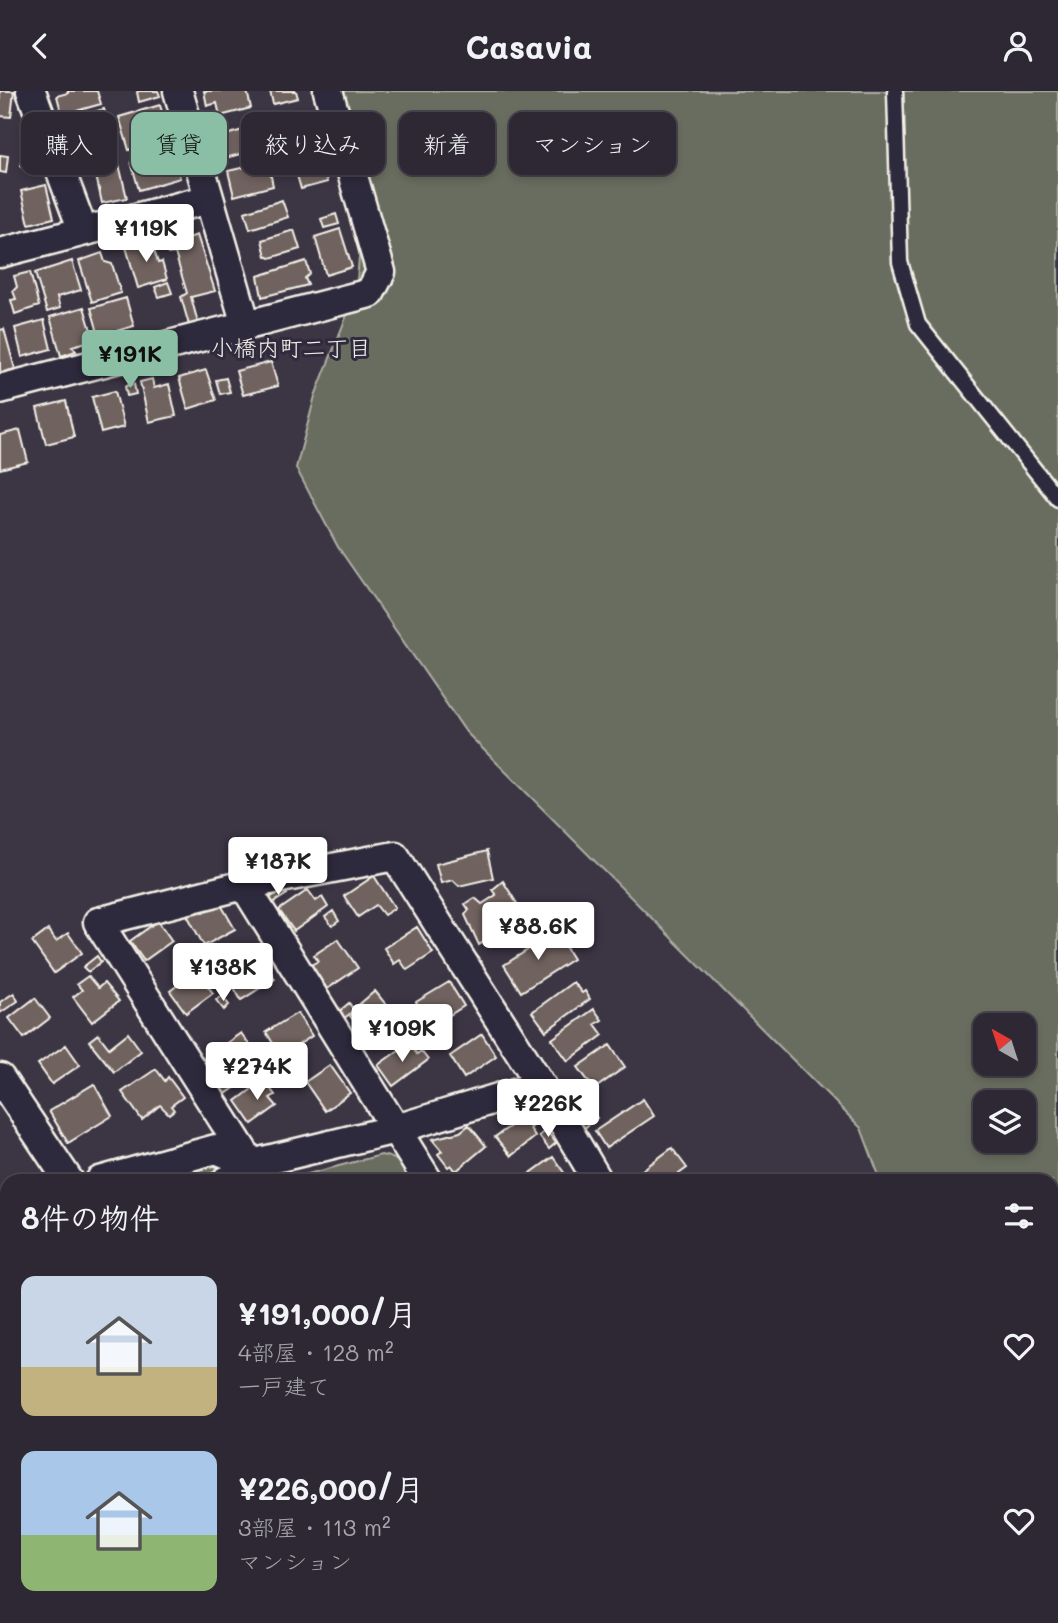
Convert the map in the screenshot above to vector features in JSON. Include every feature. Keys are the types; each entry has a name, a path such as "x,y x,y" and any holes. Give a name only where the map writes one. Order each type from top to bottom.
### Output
{"street":[{"path":"31,91 83,231"},
{"path":"178,91 246,325"},
{"path":"0,389 370,293 381,272 328,91"},
{"path":"0,253 209,199"},
{"path":"257,1172 98,922 244,885 395,856 541,1085 594,1174"},
{"path":"244,885 424,1174"},
{"path":"0,1078 64,1174"},
{"path":"125,1174 216,1149 257,1172 541,1085"}],"lane":[{"path":"895,91 900,262 918,324 1058,499"}],"green space":[{"path":"334,91 1058,91 1058,1174 878,1174 861,1128 466,732 338,547 296,468 315,396 356,292 365,188 361,175 385,175 385,112 341,112"},
{"path":"381,1155 397,1161 408,1174 308,1174"},
{"path":"213,1164 216,1166 215,1171 208,1174 173,1173"}],"building":[{"path":"0,91 14,91 11,117 0,116"},
{"path":"97,91 101,104 73,112 61,112 57,96"},
{"path":"139,91 158,91 160,96 139,102"},
{"path":"204,91 247,91 251,108 227,114 227,112 219,112 217,103 207,106"},
{"path":"270,91 296,91 298,98 273,104"},
{"path":"160,105 162,112 136,112"},
{"path":"131,113 131,150 129,150 119,117"},
{"path":"241,130 241,154 227,158 227,135"},
{"path":"0,155 8,156 6,173 0,172"},
{"path":"117,156 127,198 102,203 96,175 117,175"},
{"path":"241,168 241,175 271,175 273,186 234,196 228,171"},
{"path":"135,175 179,175 180,178 139,190"},
{"path":"297,175 325,175 327,182 301,189"},
{"path":"46,185 54,218 29,224 21,191"},
{"path":"282,200 288,217 250,229 245,212"},
{"path":"336,214 339,224 324,228 321,219"},
{"path":"177,228 183,240 197,235 215,291 191,297 198,323 189,325 181,297 187,293 175,253 168,254 161,233"},
{"path":"340,229 352,267 326,275 315,237"},
{"path":"294,230 300,249 270,258 266,256 262,240"},
{"path":"151,240 158,263 162,262 167,279 138,288 126,247"},
{"path":"102,253 105,262 112,264 121,293 92,302 79,261"},
{"path":"72,261 81,290 57,297 60,308 47,312 35,273"},
{"path":"306,261 310,274 305,278 308,285 262,297 258,276"},
{"path":"30,272 39,306 15,314 11,300 16,299 13,291 17,287 14,276"},
{"path":"168,282 172,293 159,297 155,287"},
{"path":"126,298 134,326 99,336 91,308"},
{"path":"84,307 94,340 72,346 76,351 61,356 50,317"},
{"path":"44,320 51,349 22,357 15,328"},
{"path":"4,329 15,369 1,373 0,330"},
{"path":"271,362 278,386 243,395 236,371"},
{"path":"206,370 216,400 188,409 179,378"},
{"path":"226,378 230,392 220,394 216,380"},
{"path":"152,379 154,388 169,384 176,416 149,422 140,382"},
{"path":"134,384 136,394 127,396 125,386"},
{"path":"115,391 124,427 101,433 92,397"},
{"path":"66,401 74,437 46,444 37,408"},
{"path":"20,430 28,462 0,469 0,435"},
{"path":"487,851 493,878 459,886 453,880 441,883 436,864"},
{"path":"374,876 395,908 384,915 376,905 358,917 344,896"},
{"path":"503,881 519,907 494,922 500,930 479,945 465,915 469,910 465,904 475,898 482,904 496,895 492,890"},
{"path":"285,889 287,894 271,904 268,899"},
{"path":"308,890 316,901 322,897 328,907 294,931 279,910"},
{"path":"220,903 235,929 204,946 186,913 199,906 203,912"},
{"path":"333,911 339,921 332,926 325,917"},
{"path":"554,918 558,922 544,933 541,929"},
{"path":"158,921 172,941 144,961 130,941"},
{"path":"417,927 433,953 407,970 400,960 394,964 384,948"},
{"path":"48,930 56,941 68,933 82,953 54,973 32,942"},
{"path":"556,932 573,959 521,992 504,965"},
{"path":"338,939 358,968 327,989 311,965 318,961 314,955"},
{"path":"186,947 194,958 189,963 180,952"},
{"path":"97,956 101,962 88,972 83,967"},
{"path":"261,956 275,979 241,1000 228,977"},
{"path":"196,971 213,993 186,1013 170,991"},
{"path":"88,976 98,988 104,983 119,1001 92,1022 73,997 82,990 77,984"},
{"path":"449,982 464,1006 431,1027 416,1002"},
{"path":"573,982 582,993 585,991 590,999 546,1031 532,1012"},
{"path":"375,991 388,1007 381,1013 387,1021 366,1039 350,1016 358,1009 356,1007"},
{"path":"14,993 18,1001 0,1013 0,1002"},
{"path":"222,996 229,1005 224,1010 216,1000"},
{"path":"35,998 50,1018 24,1038 9,1018"},
{"path":"349,1003 354,1010 341,1021 336,1014"},
{"path":"594,1009 602,1020 595,1024 603,1035 568,1061 552,1039"},
{"path":"297,1013 312,1036 281,1056 266,1032"},
{"path":"128,1033 141,1051 114,1072 89,1041 98,1034 109,1048"},
{"path":"241,1033 265,1067 224,1095 201,1061"},
{"path":"482,1034 496,1056 464,1078 450,1056"},
{"path":"409,1043 417,1054 421,1051 428,1060 393,1086 378,1065"},
{"path":"66,1045 80,1065 52,1084 38,1064"},
{"path":"610,1045 625,1067 594,1089 578,1067"},
{"path":"330,1065 350,1093 325,1111 305,1082"},
{"path":"156,1069 165,1081 168,1077 183,1097 171,1106 174,1110 169,1114 160,1105 142,1120 122,1092"},
{"path":"264,1080 275,1095 270,1098 277,1106 252,1124 236,1101"},
{"path":"94,1084 112,1116 68,1143 49,1111"},
{"path":"643,1099 654,1116 606,1148 595,1131"},
{"path":"586,1104 597,1118 583,1129 572,1115"},
{"path":"523,1117 532,1127 530,1128 535,1137 511,1156 495,1137"},
{"path":"469,1125 486,1146 456,1171 451,1165 448,1167 438,1154 442,1151 432,1139 460,1132"},
{"path":"546,1130 556,1143 549,1149 539,1136"},
{"path":"672,1148 687,1168 679,1174 637,1174"},
{"path":"553,1157 565,1174 529,1174"}],"district":[{"name":"小橋内町二丁目","path":"291,347"}]}
